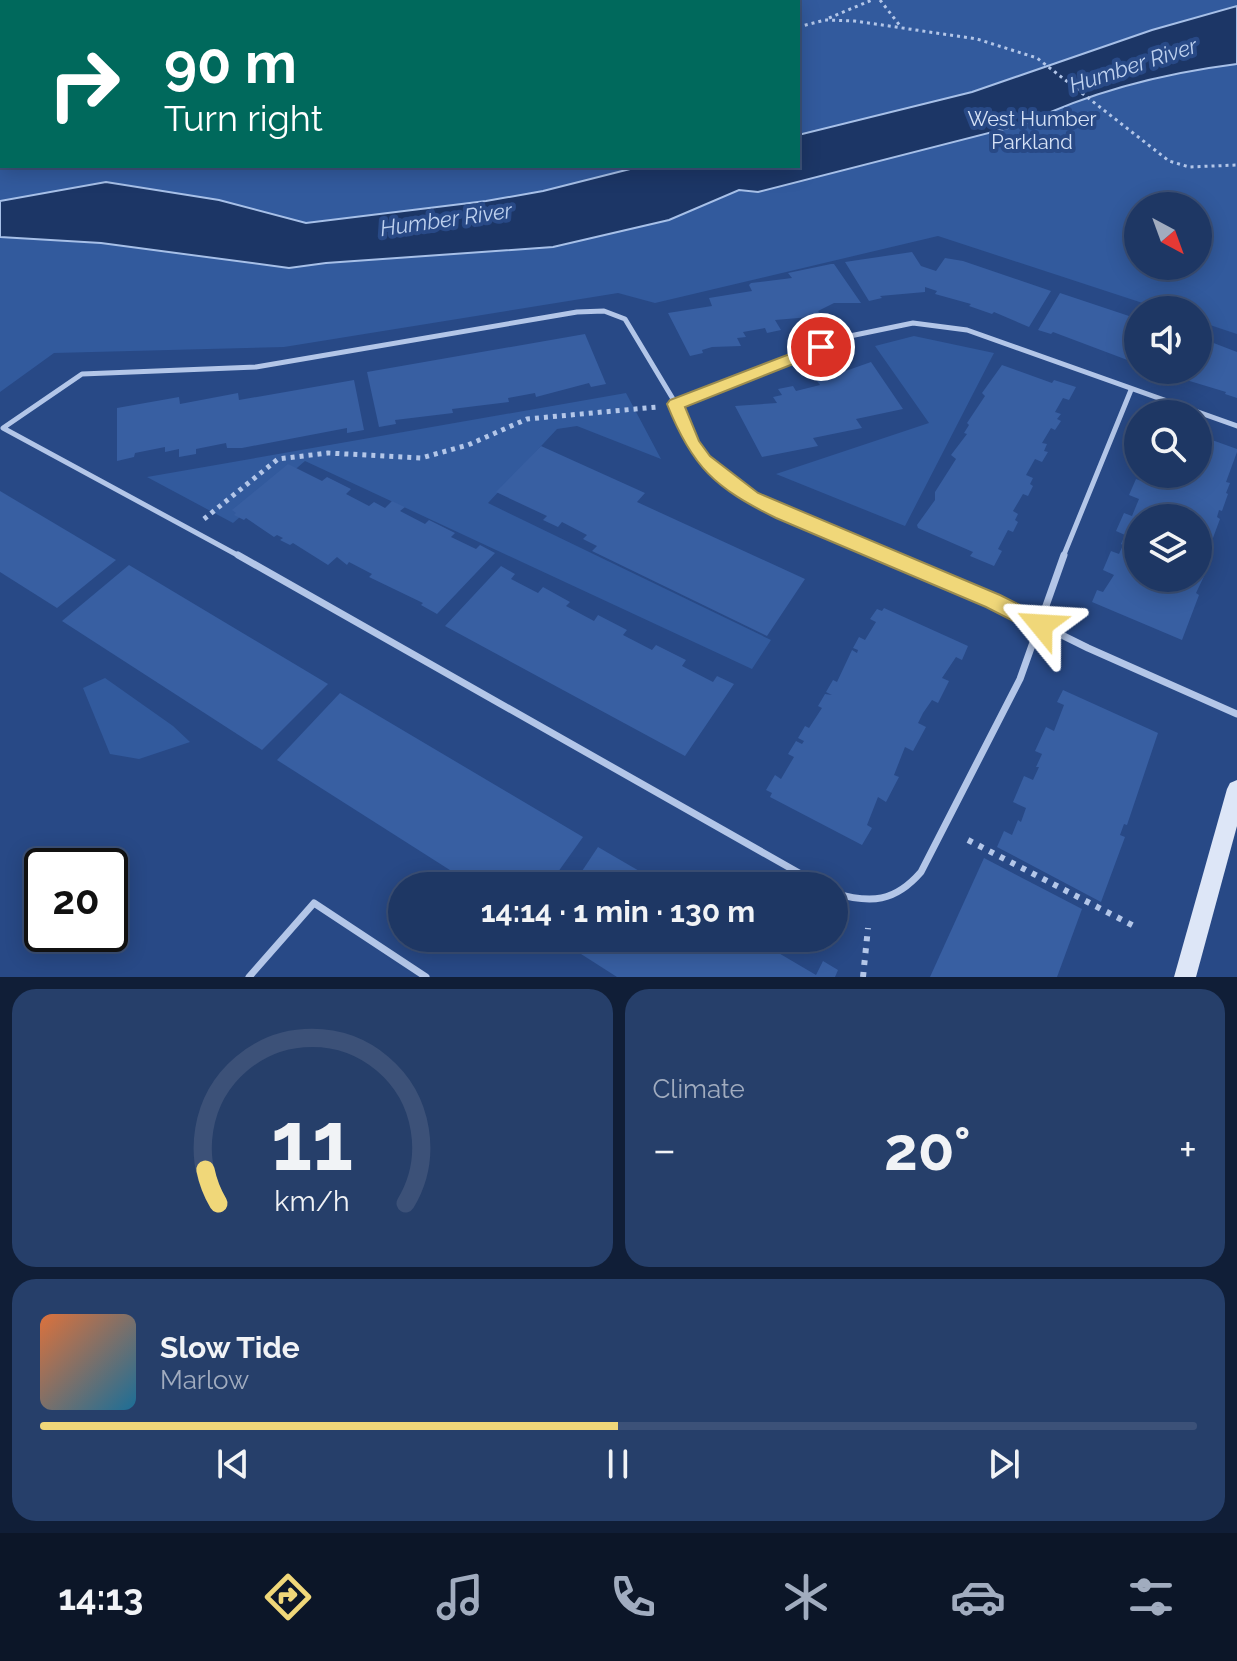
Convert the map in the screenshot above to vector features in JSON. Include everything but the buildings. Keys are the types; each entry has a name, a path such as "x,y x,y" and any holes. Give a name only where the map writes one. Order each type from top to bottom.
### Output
{"main road":[{"path":"1185,977 1237,789"}],"lane":[{"path":"797,872 191,529 3,428 82,374 256,367 596,309 625,319 676,404 691,442 704,461 751,498 875,554 993,601 1237,714"},
{"path":"676,404 850,336 913,323 967,330 1237,426"},
{"path":"848,898 863,903 888,899 908,889 935,846 1020,679 1053,583 1131,390"},
{"path":"249,977 314,903 426,977"}],"path":[{"path":"800,26 825,20 872,0"},
{"path":"880,0 902,28"},
{"path":"825,20 977,39 1037,58 1176,165 1237,165"},
{"path":"191,529 278,459 328,453 421,458 468,445 527,419 616,413 676,404"},
{"path":"968,840 1134,926"},
{"path":"863,977 868,928"}],"green space":[{"name":"West Humber Parkland","path":"800,0 1237,0 1237,334 1212,326 1212,296 1124,297 938,236 655,303 618,293 284,347 54,353 0,392 0,168 800,168"},
{"path":"914,336 994,353 905,526 776,474 929,423 875,346"},
{"path":"626,393 661,459 577,426 557,429 488,503 771,640 752,669 305,461 233,523 147,477"},
{"path":"105,678 173,726 190,742 139,759 110,754 83,688"}],"water":[{"name":"Humber River","path":"1237,6 1237,64 1128,85 1075,102 1024,124 758,192 739,190 669,220 553,247 289,268 101,243 0,237 0,201 106,182 219,200 306,223 486,201 543,191 634,168 800,168 800,135 972,92 1152,30"}],"route":[{"path":"821,347 676,404 691,442 704,461 751,498 783,514 993,601 1041,625"}]}
